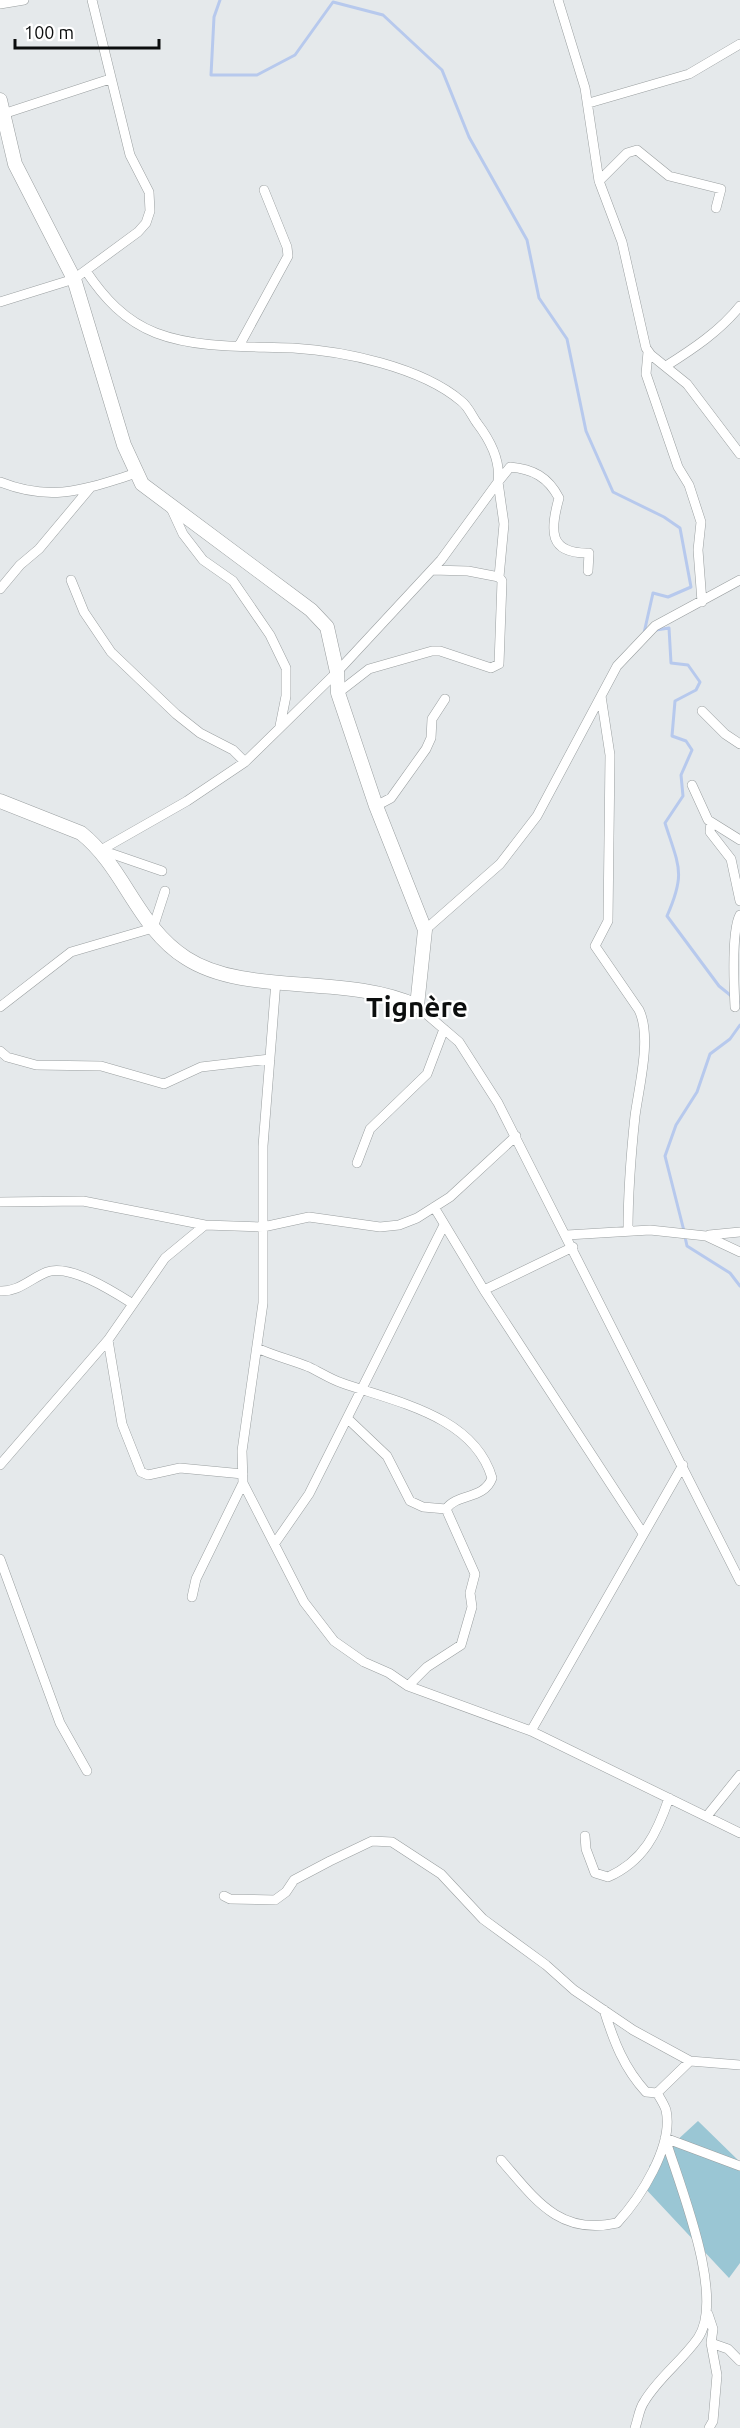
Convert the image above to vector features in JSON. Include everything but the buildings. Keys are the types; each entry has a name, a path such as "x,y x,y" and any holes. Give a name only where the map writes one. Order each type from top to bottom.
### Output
{"main road":[{"path":"0,801 81,833 101,850 138,911 168,946 208,971 276,981 358,989 417,1006 425,930 376,806 338,693 337,672 327,627 311,610 142,484 124,445 74,279 15,164 1,110"}],"street":[{"path":"0,4 24,0"},
{"path":"0,302 74,279 138,232 146,223 150,211 149,192 130,155 92,0"},
{"path":"558,0 589,103 590,128 599,182 622,242 648,352 646,374 678,467 689,486 701,522 698,559 702,602"},
{"path":"589,103 689,74 740,44"},
{"path":"1,110 110,79"},
{"path":"599,182 627,153 637,150 669,176 721,189 716,208"},
{"path":"238,346 288,256 286,243 264,190"},
{"path":"86,271 109,302 157,333 238,346 327,351 385,365 424,378 462,401 489,439 499,472 498,482 504,524 500,577 503,614 501,658 496,666 491,668 440,651 432,651 369,669 338,693"},
{"path":"666,366 695,348 730,318 740,306"},
{"path":"648,352 687,384 740,454"},
{"path":"101,850 187,801 245,762 337,672 432,570 510,467 528,468 552,485 559,498 553,522 554,537 560,547 574,554 589,553 588,571"},
{"path":"0,482 34,492 57,494 90,488 137,473"},
{"path":"0,589 20,565 39,549 90,488"},
{"path":"170,505 183,534 203,560 232,581 270,635 286,668 286,696 280,726"},
{"path":"432,570 468,571 500,577"},
{"path":"71,580 84,612 111,652 176,714 200,733 233,750 245,762"},
{"path":"425,930 500,864 537,816 617,666 655,626 740,580"},
{"path":"601,696 610,755 608,921 595,946 639,1010 643,1022 644,1050 628,1193 628,1231"},
{"path":"376,806 391,798 426,749 431,738 432,718 445,699"},
{"path":"702,711 725,734 740,744"},
{"path":"692,785 698,803 711,822 740,840"},
{"path":"711,822 710,832 731,859 740,901"},
{"path":"101,850 162,871"},
{"path":"0,1007 71,952 153,928 165,891"},
{"path":"735,1007 732,966 736,922 740,915"},
{"path":"276,981 263,1146 263,1303 242,1451 243,1478 304,1602 334,1641 364,1662 389,1673 408,1686 531,1731 740,1833"},
{"path":"417,1006 459,1042 498,1103 567,1235 740,1581"},
{"path":"357,1163 370,1129 400,1097 427,1074 444,1029"},
{"path":"0,1051 7,1057 36,1065 101,1066 164,1084 201,1067 270,1059"},
{"path":"0,1202 83,1201 205,1225 263,1227 309,1217 380,1227 399,1225 417,1218 450,1197 516,1136"},
{"path":"434,1208 484,1290 642,1532"},
{"path":"275,1542 309,1494 444,1224"},
{"path":"0,1465 108,1340 165,1258 205,1225"},
{"path":"567,1235 650,1230 706,1236 740,1232"},
{"path":"706,1236 740,1252"},
{"path":"484,1290 573,1247"},
{"path":"0,1291 15,1289 52,1271 95,1280 133,1304"},
{"path":"108,1340 122,1424 141,1472 148,1475 180,1468 243,1478"},
{"path":"257,1348 425,1412 465,1434 482,1452 492,1478 488,1487 473,1496 451,1504 446,1509 423,1507 410,1501 387,1456 348,1419"},
{"path":"531,1731 642,1532 683,1465"},
{"path":"192,1597 196,1579 243,1478"},
{"path":"408,1686 427,1668 461,1646 472,1607 470,1593 475,1574 446,1509"},
{"path":"0,1559 3,1574 60,1723 87,1771"},
{"path":"707,1816 740,1775"},
{"path":"585,1836 586,1848 595,1874 608,1877 633,1863 648,1848 669,1798"},
{"path":"224,1896 230,1899 274,1900 285,1892 294,1880 330,1861 372,1841 392,1842 441,1874 483,1918 546,1965 574,1990 604,2010 690,2061 740,2065"},
{"path":"604,2010 616,2048 631,2075 646,2092 657,2093 690,2061"},
{"path":"501,2160 545,2210 572,2222 599,2227 617,2223 629,2210 657,2162 665,2138 666,2110 657,2093"},
{"path":"665,2138 740,2166"},
{"path":"665,2138 700,2252 707,2288 708,2314 713,2329 711,2343 717,2375 713,2421 710,2428"},
{"path":"635,2428 643,2402 699,2337 708,2314"},
{"path":"711,2343 728,2349 740,2361"}],"shaded area":[{"path":"698,2121 740,2162 740,2263 729,2278 642,2185 655,2172 649,2166"}],"waterway":[{"path":"220,0 214,17 211,75 257,75 295,55 333,2 383,15 442,70 469,137 527,240 539,298 567,339 586,431 613,492 664,517 680,528 691,587 668,597 653,593 644,633"},
{"path":"656,630 669,628 671,663 688,665 700,682 696,690 675,701 672,736 686,741 692,750 681,775 683,796 665,823 678,870 677,890 667,916 719,986 740,1003"},
{"path":"684,1231 665,1156 676,1125 697,1092 710,1054 730,1039 740,1025"},
{"path":"685,1237 687,1246 730,1273 740,1286"}],"district":[{"name":"Tignère","path":"417,1006"}]}
